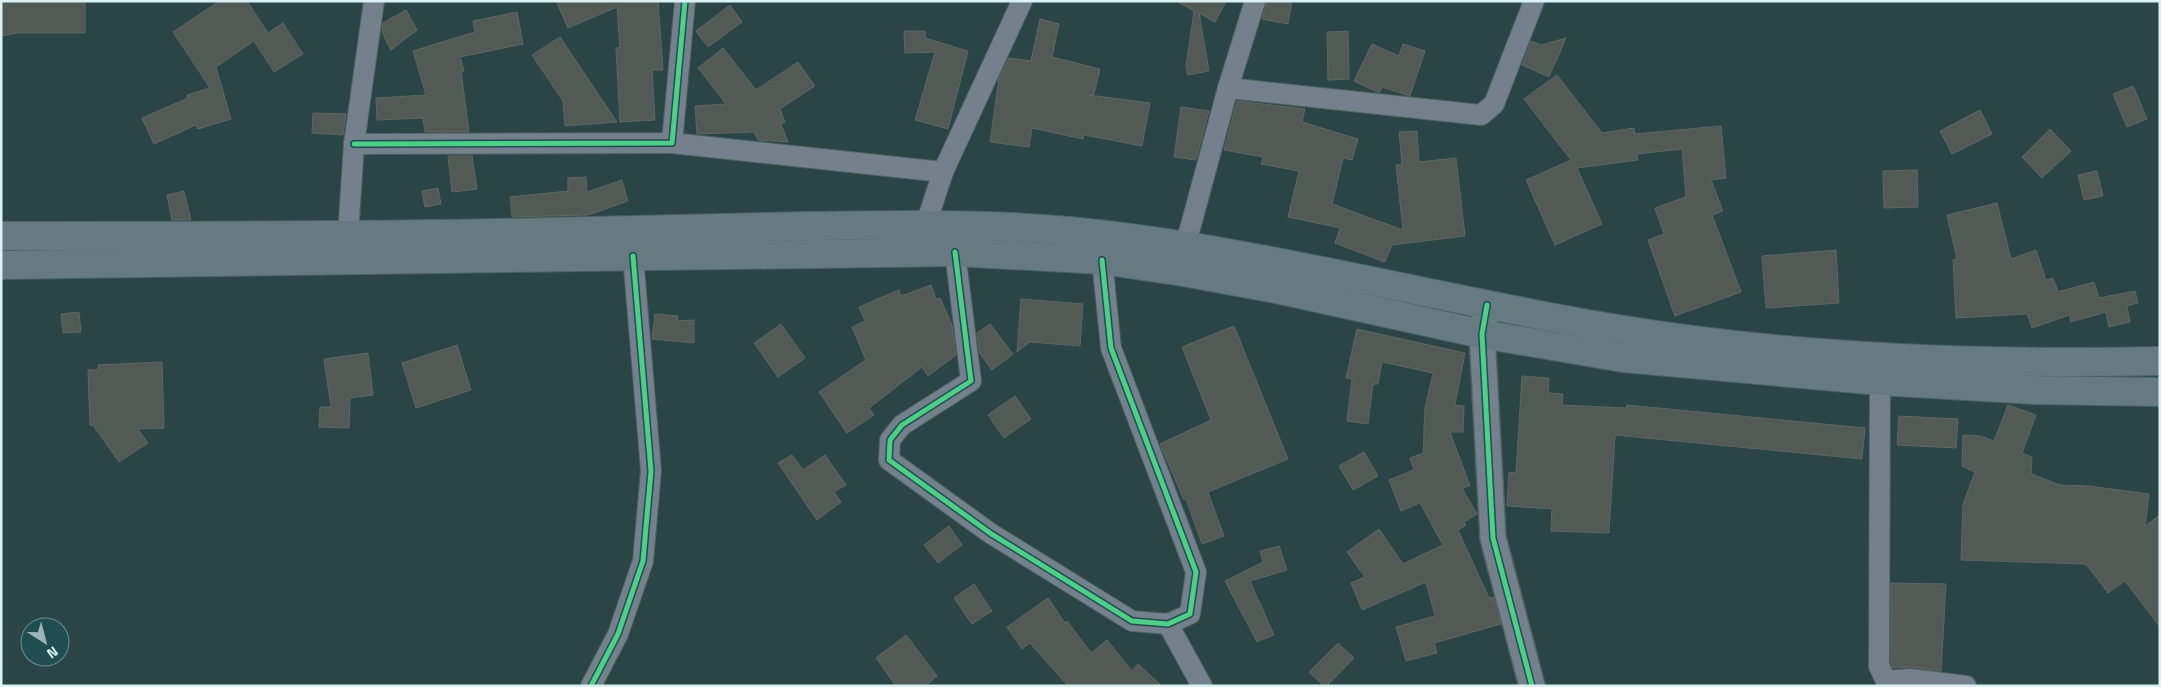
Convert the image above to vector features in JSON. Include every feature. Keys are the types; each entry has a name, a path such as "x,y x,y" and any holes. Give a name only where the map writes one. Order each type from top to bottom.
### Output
{"main road":[{"path":"1,265 850,225 926,224 1012,227 1074,232 1185,246 1487,305 1671,338 1784,350 1928,359 2015,362 2160,361"},
{"path":"849,253 850,225"},
{"path":"1,236 348,235 420,246 633,256 955,252 1102,260 1281,290 1482,334 1623,358 1880,382 2036,390 2160,392"},
{"path":"71,236 71,263"}],"street":[{"path":"348,235 354,144 374,1"},
{"path":"672,143 685,1"},
{"path":"926,224 942,172 1022,1"},
{"path":"1185,246 1228,88 1255,1"},
{"path":"1228,88 1481,115 1494,104 1534,1"},
{"path":"354,144 672,143 942,172"},
{"path":"955,252 971,381 902,425 890,440 888,460 990,533 1132,621 1168,624 1190,614 1196,572 1111,348 1102,260"},
{"path":"591,686 618,634 643,561 651,472 633,256"},
{"path":"1487,305 1482,334 1493,538 1532,686"},
{"path":"1880,382 1879,666 1886,681 1910,679 1966,686"},
{"path":"1168,624 1202,686"}],"building":[{"path":"1,1 85,1 85,33 17,33 1,36"},
{"path":"219,1 247,1 268,33 283,23 303,54 274,72 254,41 216,67 231,119 198,129 196,125 154,144 142,118 188,98 187,95 210,88 173,32"},
{"path":"556,1 658,1 663,70 652,70 655,120 620,122 616,48 620,48 617,7 568,28"},
{"path":"1176,1 1226,1 1215,22 1199,13 1209,71 1188,75 1186,66 1194,11"},
{"path":"1267,1 1292,1 1288,24 1262,19"},
{"path":"730,5 742,22 708,47 696,31"},
{"path":"406,10 417,30 391,50 382,32 383,23"},
{"path":"517,12 523,44 460,57 464,71 461,71 469,132 425,132 423,118 377,120 376,98 426,95 413,51 475,32 473,21"},
{"path":"1040,19 1059,24 1052,57 1100,69 1094,94 1089,95 1150,103 1142,146 1084,135 1083,139 1032,128 1029,147 990,142 999,78 1009,58 1031,61"},
{"path":"904,31 925,31 925,38 968,51 948,129 915,120 935,52 905,53"},
{"path":"1348,31 1349,79 1328,80 1327,32"},
{"path":"560,37 617,122 565,126 563,101 532,55"},
{"path":"1566,38 1549,77 1522,65 1531,41 1541,45"},
{"path":"1372,44 1399,56 1403,44 1425,51 1410,96 1382,87 1380,92 1377,92 1354,81"},
{"path":"723,48 756,90 798,62 815,86 780,109 785,122 781,124 788,142 758,140 754,132 697,134 695,106 726,104 698,68"},
{"path":"1557,75 1602,133 1634,128 1635,134 1721,126 1726,178 1711,180 1723,211 1712,215 1741,292 1675,316 1648,240 1664,234 1655,208 1686,197 1682,149 1637,154 1638,160 1577,168 1602,224 1555,245 1526,180 1571,160 1524,99"},
{"path":"2133,86 2147,119 2127,127 2113,94"},
{"path":"1237,101 1305,109 1302,122 1358,139 1352,160 1343,158 1332,204 1403,230 1396,165 1402,164 1399,132 1417,131 1419,162 1456,158 1465,236 1392,245 1385,262 1335,243 1340,228 1288,217 1299,171 1261,164 1263,157 1224,150"},
{"path":"1181,107 1209,111 1196,160 1174,157"},
{"path":"1980,110 1992,134 1952,154 1940,131"},
{"path":"313,113 346,114 343,135 312,133"},
{"path":"2050,129 2071,151 2042,178 2022,157"},
{"path":"448,156 472,156 477,189 452,192"},
{"path":"1917,170 1918,207 1884,208 1883,171"},
{"path":"2097,171 2103,196 2084,200 2078,175"},
{"path":"586,177 587,192 622,180 628,201 588,215 512,217 510,197 568,191 568,178"},
{"path":"438,188 441,204 425,207 422,191"},
{"path":"184,191 191,220 172,220 167,195"},
{"path":"1997,203 2011,259 2036,250 2046,280 2053,278 2058,292 2094,282 2099,298 2135,291 2138,303 2127,306 2130,322 2109,327 2106,312 2071,322 2069,315 2032,328 2027,314 1956,318 1953,260 1957,259 1947,215"},
{"path":"1836,250 1839,303 1766,308 1762,256"},
{"path":"931,285 936,299 940,298 952,325 956,355 928,376 922,367 869,408 874,415 847,433 819,392 866,360 852,327 865,321 859,307 899,290 901,296"},
{"path":"1021,299 1083,304 1080,346 1030,342 1017,352"},
{"path":"79,312 81,332 63,333 61,314"},
{"path":"655,314 678,316 677,321 694,320 694,343 652,339"},
{"path":"781,324 805,358 778,377 754,343"},
{"path":"990,324 1013,354 992,370 980,354 977,333"},
{"path":"1234,326 1288,459 1208,492 1224,536 1202,544 1186,499 1184,500 1160,444 1211,420 1182,347"},
{"path":"1357,329 1465,353 1455,405 1464,406 1463,432 1450,432 1470,486 1462,488 1477,514 1464,522 1466,525 1458,530 1489,598 1494,597 1501,624 1434,643 1437,653 1406,661 1396,627 1435,616 1426,582 1362,610 1351,583 1365,577 1347,552 1379,529 1403,564 1443,545 1420,503 1401,511 1389,480 1414,470 1410,458 1423,453 1425,408 1433,373 1382,362 1378,384 1373,384 1368,424 1347,421 1352,379 1346,378"},
{"path":"457,345 471,390 416,408 402,363"},
{"path":"368,353 373,395 350,398 349,428 319,427 320,407 331,407 324,359"},
{"path":"162,362 164,428 138,429 148,443 119,462 93,425 90,425 88,370 98,370 98,365"},
{"path":"1522,376 1549,378 1548,393 1563,394 1562,405 1626,408 1627,405 1865,428 1862,459 1615,435 1609,533 1551,531 1552,509 1507,506 1509,472 1516,473"},
{"path":"1015,396 1031,419 1004,438 988,415"},
{"path":"2008,405 2036,415 2022,453 2032,457 2031,474 2060,485 2089,486 2149,494 2145,526 2160,515 2160,627 2125,581 2108,593 2086,564 1961,560 1963,504 1975,472 1962,466 1963,435 1980,436 1994,441"},
{"path":"1899,416 1958,419 1956,448 1897,445"},
{"path":"1364,452 1378,476 1353,490 1339,466"},
{"path":"792,455 803,470 825,455 846,485 834,492 841,502 817,520 778,463"},
{"path":"949,526 962,545 938,563 924,545"},
{"path":"1279,546 1287,570 1250,581 1274,635 1257,642 1225,581 1263,562 1260,551"},
{"path":"1891,583 1946,584 1941,671 1911,667 1893,668 1891,663"},
{"path":"974,584 992,611 972,624 954,598"},
{"path":"1048,598 1065,623 1067,621 1091,653 1107,640 1132,671 1138,664 1162,686 1068,686 1030,643 1022,649 1007,627"},
{"path":"906,635 937,676 925,686 896,686 876,658"},
{"path":"1338,643 1354,658 1327,686 1324,686 1309,672"}],"cycle path":[{"path":"354,144 672,143 685,1"},
{"path":"955,252 971,381 902,425 890,440 889,460 990,533 1132,621 1168,624 1190,614 1196,572 1111,348 1102,260"},
{"path":"591,686 618,634 643,561 651,471 633,256"},
{"path":"1487,305 1482,334 1493,538 1532,686"}]}
